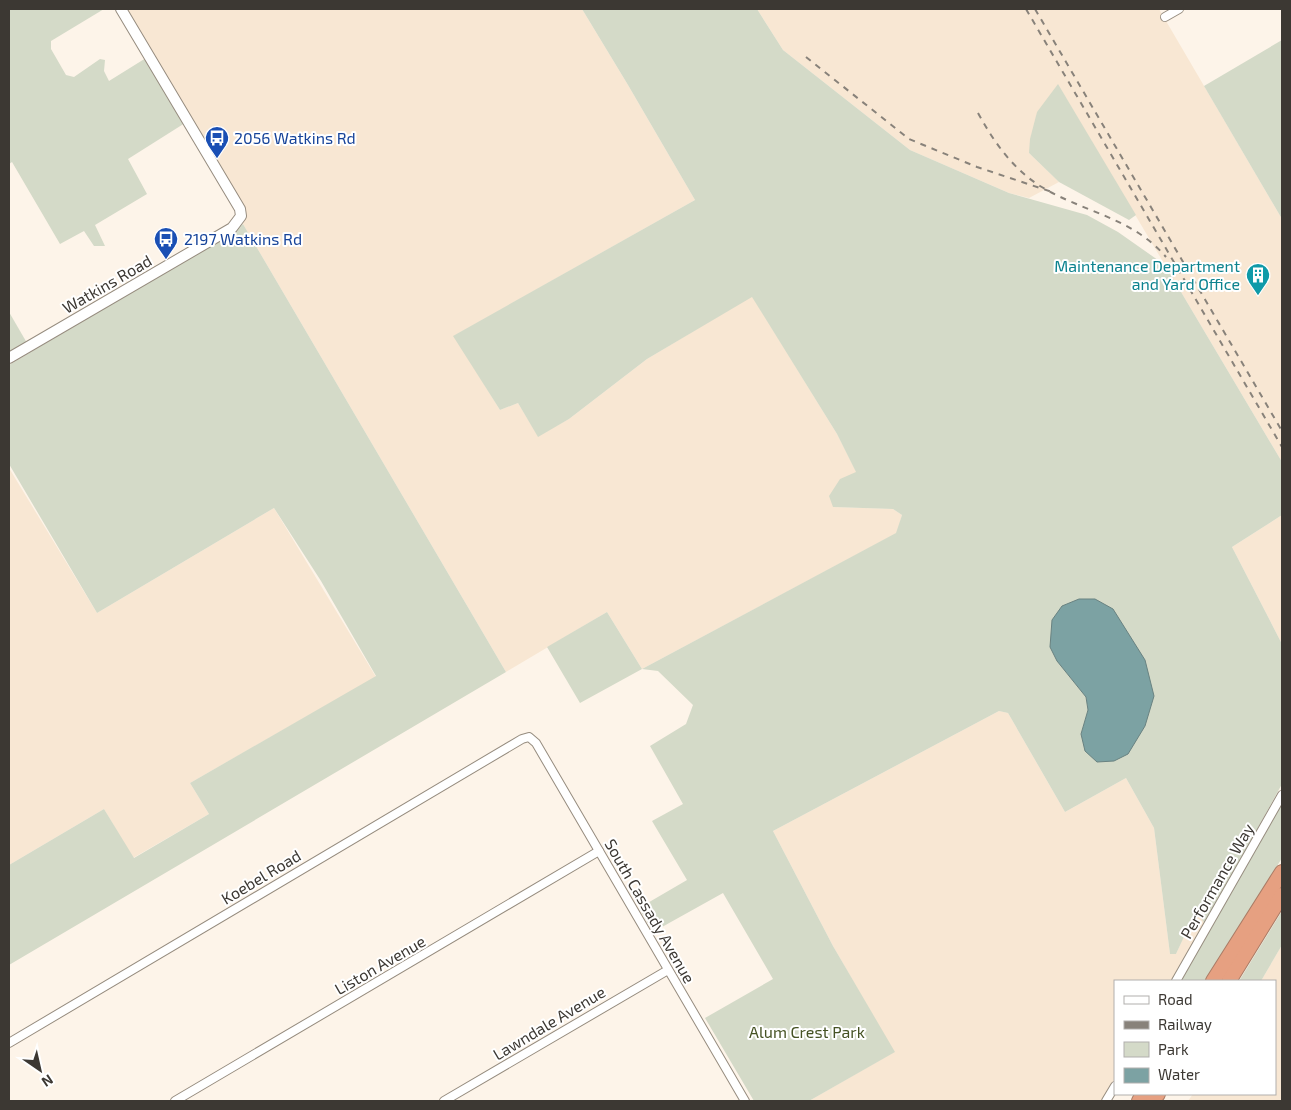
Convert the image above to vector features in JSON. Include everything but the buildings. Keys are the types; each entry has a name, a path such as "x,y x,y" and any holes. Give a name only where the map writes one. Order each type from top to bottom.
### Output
{"highway":[{"path":"1215,980 1282,872"},
{"path":"1229,980 1282,895"}],"street":[{"name":"Watkins Road","path":"9,358 232,228 241,216 240,209 120,9"},
{"path":"1165,17 1179,9"},
{"name":"South Cassady Avenue","path":"529,737 536,742 744,1101"},
{"name":"Koebel Road","path":"9,1043 522,739 529,737"},
{"name":"Performance Way","path":"1177,980 1282,794"},
{"name":"Liston Avenue","path":"175,1101 599,851"},
{"name":"Lawndale Avenue","path":"444,1101 668,970"},
{"path":"1106,1101 1114,1088"}],"shaded area":[{"path":"126,9 582,9 695,200 454,336 500,410 518,403 538,436 569,419 647,359 752,296 837,434 857,473 833,507 893,509 902,515 897,533 642,669 607,612 506,672 243,224 190,119"},
{"path":"757,9 1159,9 1282,219 1282,462 1058,85 1029,153 1059,182 1029,198 1009,193 910,150 783,50"},
{"path":"9,468 97,613 274,508 376,677 190,783 209,814 133,858 104,809 9,865"},
{"path":"1282,515 1282,644 1232,547"},
{"path":"999,711 1008,713 1065,812 1126,778 1154,828 1170,954 1176,954 1196,910 1210,931 1182,980 1114,980 1115,1095 1111,1101 809,1101 894,1052 833,946 773,831"},
{"path":"1282,945 1282,1101 1188,1101 1192,1095 1276,1095 1276,980 1262,980"}],"green space":[{"path":"9,9 104,9 51,41 51,49 66,75 74,77 100,59 105,60 104,71 109,81 146,58 185,123 128,159 147,194 95,225 105,246 94,246 84,231 60,244 12,162 9,164"},
{"name":"Alum Crest Park","path":"582,9 757,9 783,50 910,150 1009,193 1087,215 1118,232 1165,265 1282,462 1282,515 1232,547 1282,644 1282,784 1205,924 1196,911 1176,954 1170,954 1154,828 1126,778 1065,812 1008,713 999,711 773,831 833,946 895,1052 809,1101 754,1101 705,1018 773,979 723,893 653,932 639,908 687,880 652,821 683,804 650,746 686,724 693,705 658,671 642,669 896,533 902,515 893,509 833,507 829,496 840,479 856,472 837,434 752,297 647,359 569,419 538,437 518,403 500,410 453,336 695,200","holes":["1057,661 1145,726 1081,734 1088,710 1086,697"]},
{"path":"1282,40 1282,219 1204,86"},
{"path":"1058,84 1136,215 1129,220 1059,182 1029,153 1030,139 1037,112"},
{"path":"243,224 506,672 9,965 9,865 104,809 134,858 209,814 190,783 376,676 321,581 274,508 97,613 9,464 9,365 233,232"},
{"path":"9,312 27,343 9,354"},
{"path":"607,612 642,669 580,703 547,647"},
{"path":"1282,804 1282,858 1207,980 1182,980"},
{"path":"1282,911 1282,945 1262,980 1240,980"}],"water":[{"path":"1079,599 1095,599 1113,609 1145,660 1154,696 1145,726 1128,754 1114,761 1097,762 1085,751 1081,734 1088,710 1086,697 1057,661 1050,647 1052,620 1062,606"}],"railway":[{"path":"1026,9 1282,447"},
{"path":"1035,9 1282,431"},
{"path":"806,57 909,139 977,167 1052,192"},
{"path":"978,113 990,134 1012,163 1030,179 1056,195 1106,216 1138,233 1166,257"}],"place":[{"name":"2056 Watkins Rd","path":"217,159"},
{"name":"2197 Watkins Rd","path":"166,260"},
{"name":"Maintenance Department and Yard Office","path":"1258,296"}]}
